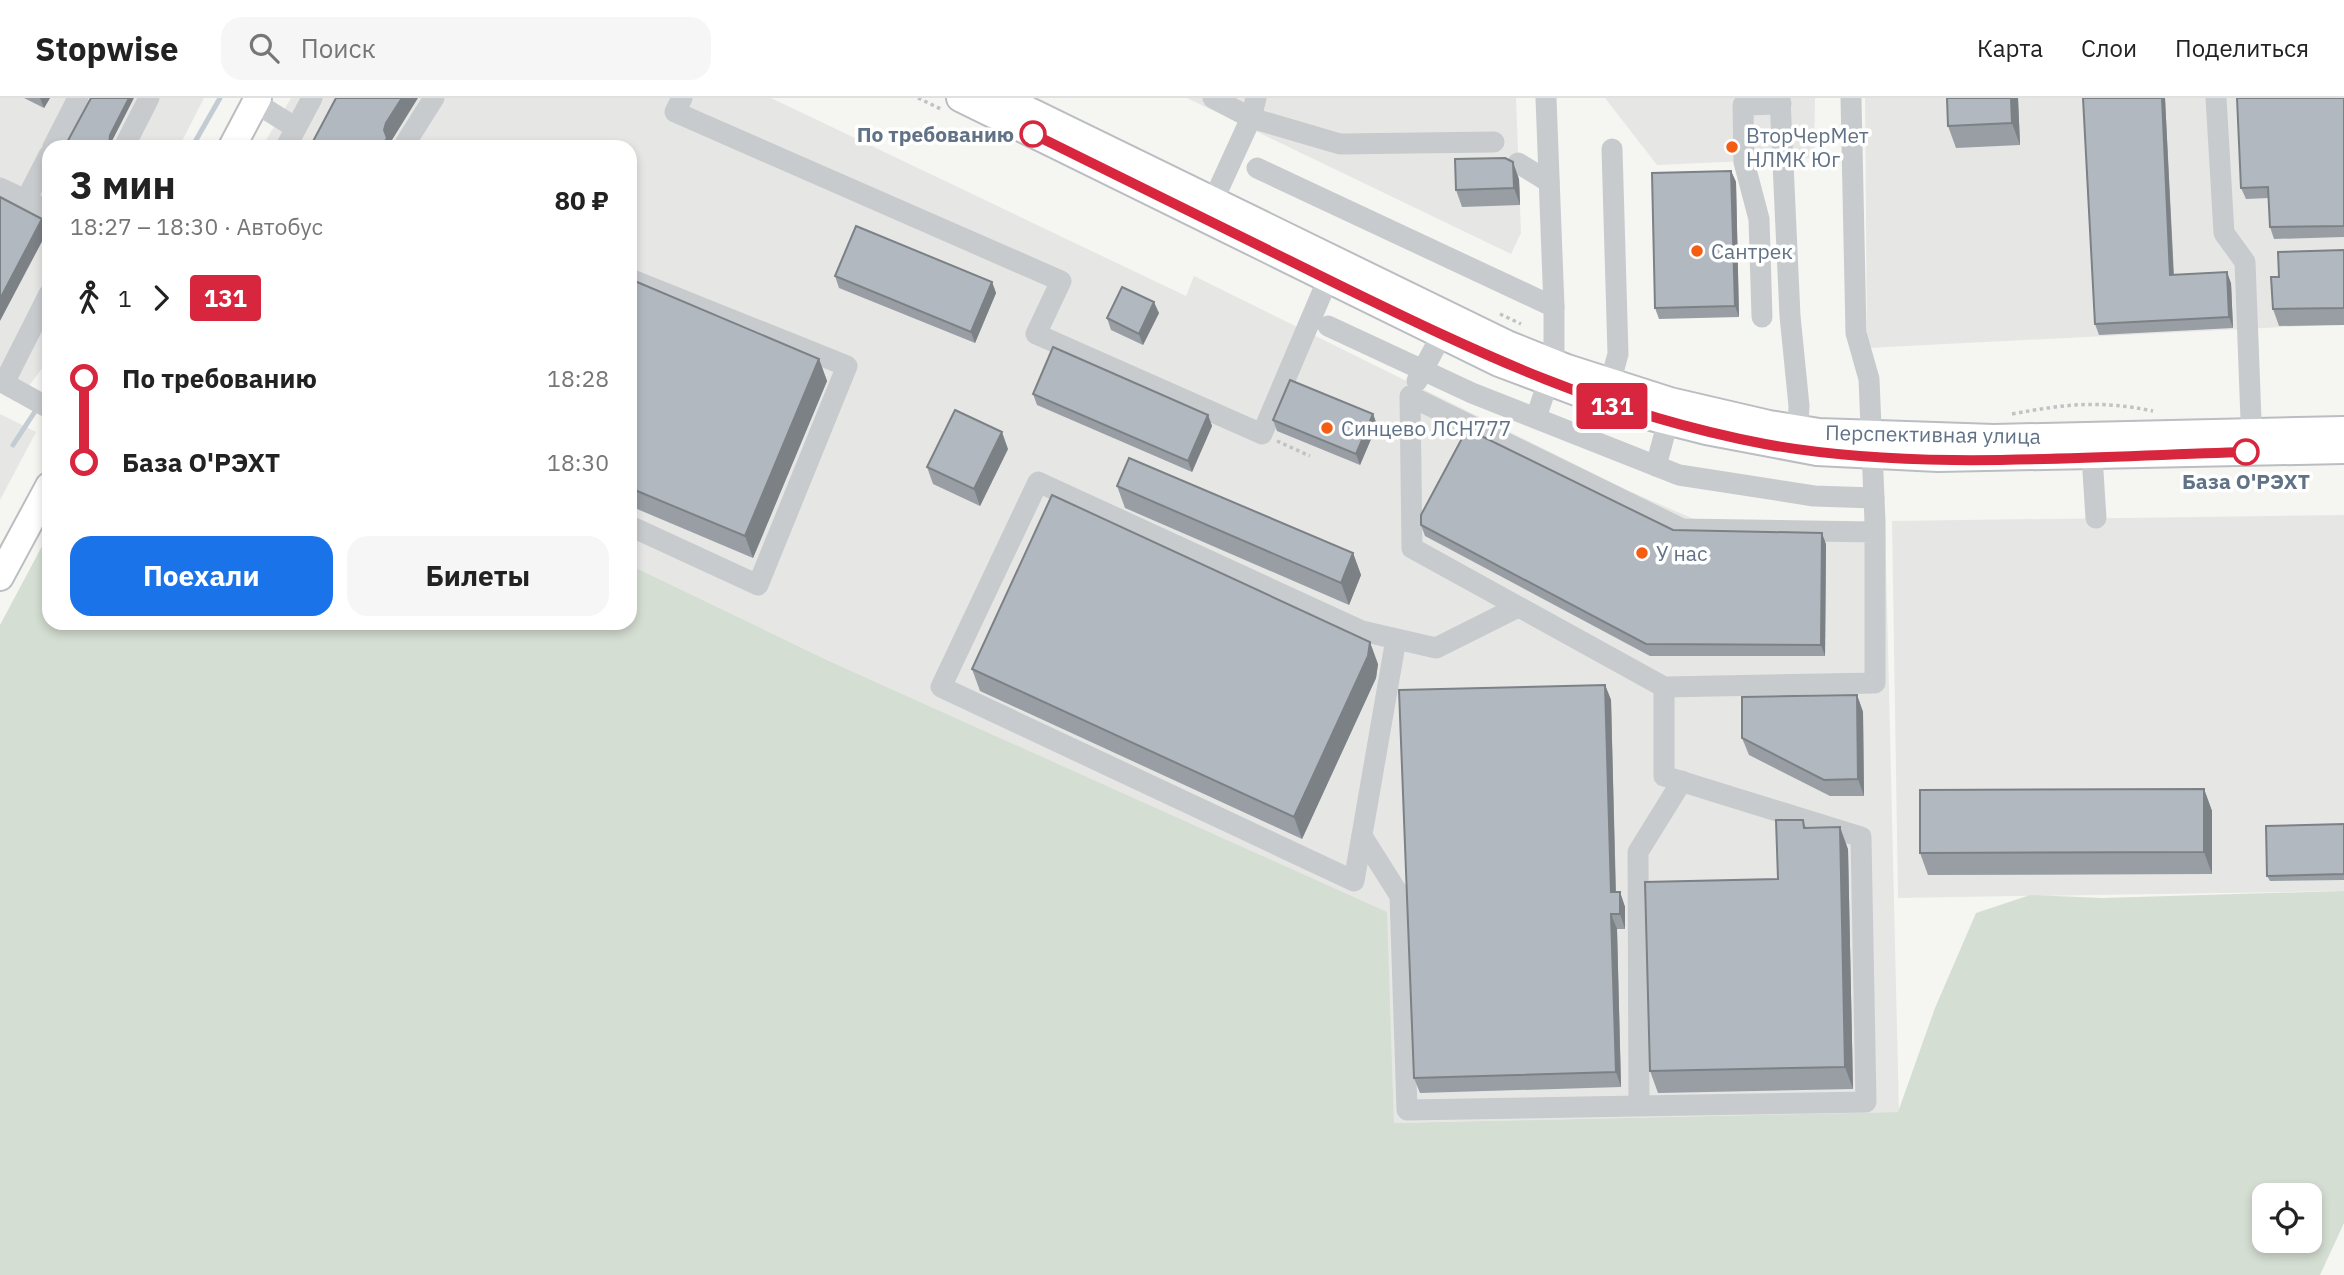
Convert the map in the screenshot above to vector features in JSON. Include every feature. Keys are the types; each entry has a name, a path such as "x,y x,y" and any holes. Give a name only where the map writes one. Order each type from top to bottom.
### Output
{"main road":[{"name":"Перспективная улица","path":"960,98 1208,210 1447,326 1552,361 1607,392 1668,421 1872,445 1938,438 2092,446 2252,442 2344,430"},
{"name":"Перспективная улица","path":"1003,98 1208,210"},
{"path":"236,140 257,100"},
{"name":"Перспективная улица","path":"1607,392 1710,412 1798,438"},
{"name":"Перспективная улица","path":"2252,442 2344,450"},
{"path":"0,577 42,499"}],"lane":[{"path":"57,140 78,98"},
{"path":"128,140 149,98"},
{"path":"257,100 291,138 312,98"},
{"path":"407,140 434,98"},
{"path":"682,98 675,112 1061,281 1036,334 1262,434 1332,271"},
{"path":"1213,98 1254,108 1340,144 1494,142"},
{"path":"1536,418 1552,361 1554,307 1546,98"},
{"path":"1447,326 1410,396 1412,548 1664,687 1875,683 1872,445 1869,379 1856,333 1851,98"},
{"path":"2216,98 2224,233 2245,262 2252,442"},
{"path":"1762,317 1759,219 1744,162 1743,104 1780,101 1798,438"},
{"path":"1208,210 1254,108"},
{"path":"1607,392 1618,354 1612,149"},
{"path":"1518,163 1549,182"},
{"path":"1256,168 1554,307"},
{"path":"26,200 42,169"},
{"path":"0,188 42,208"},
{"path":"637,282 847,366 758,585 637,529"},
{"path":"42,307 2,382 42,404"},
{"path":"1328,327 1423,372 1679,475 1800,494 1874,498"},
{"path":"1410,396 1682,529 1875,531"},
{"path":"1656,466 1668,421"},
{"path":"2092,446 2096,519"},
{"path":"1396,639 1354,881 941,687 1038,482 1362,631 1436,648 1518,607"},
{"path":"1362,836 1401,896 1407,1110 1866,1102 1861,838 1664,776 1664,687"},
{"path":"1639,1105 1638,852 1682,781"}],"path":[{"path":"1493,311 1552,361"},
{"path":"1999,417 2062,404 2113,402 2162,413"},
{"path":"1262,434 1310,456"}],"shaded area":[{"path":"0,98 204,98 183,140 42,140 42,368 23,394 0,391"},
{"path":"291,98 771,98 1186,296 1194,276 1629,491 1701,522 1885,522 1899,1112 1394,1123 1386,912 827,660 637,568 637,140 266,140"},
{"path":"1187,98 1516,98 1521,233 1511,254"},
{"path":"1605,98 1815,98 1814,158 1657,165"},
{"path":"1865,98 2344,98 2344,324 1867,348"},
{"path":"0,414 36,432 0,500"},
{"path":"2344,515 2344,891 1898,898 1892,521"},
{"path":"42,546 42,630 637,630 637,568 827,660 1387,912 1394,1123 1898,1112 1935,1008 1976,913 2030,895 2102,898 2344,891 2344,1223 2320,1275 0,1275 0,625"}],"building":[{"path":"91,98 129,98 110,140 68,140"},
{"path":"336,98 402,98 386,123 386,140 314,140"},
{"path":"1947,98 2011,98 2012,123 1948,126"},
{"path":"2083,98 2162,98 2170,275 2227,272 2229,317 2095,324"},
{"path":"2237,98 2344,98 2344,226 2270,227 2268,187 2241,188"},
{"path":"1505,158 1513,162 1514,188 1456,190 1455,159"},
{"name":"Сантрек","path":"1731,171 1735,306 1655,308 1652,173"},
{"path":"0,197 42,219 0,299"},
{"path":"856,226 992,282 971,332 835,276"},
{"path":"2344,250 2344,308 2273,309 2271,277 2279,277 2278,252"},
{"path":"637,282 819,359 745,536 637,491"},
{"path":"1122,287 1154,302 1139,334 1107,318"},
{"path":"1053,347 1208,415 1188,461 1033,394"},
{"name":"Синцево ЛСН777","path":"1290,380 1373,414 1356,454 1273,420"},
{"path":"955,410 1002,432 974,489 927,467"},
{"name":"У нас","path":"1467,429 1673,530 1822,533 1821,645 1646,644 1421,525 1421,515"},
{"path":"1129,458 1353,553 1341,583 1117,486"},
{"path":"1052,495 1370,642 1368,656 1294,817 972,669"},
{"path":"1605,685 1611,892 1620,892 1620,914 1611,914 1616,1072 1414,1078 1399,690"},
{"path":"1857,695 1858,779 1824,780 1742,738 1742,697"},
{"path":"2204,789 2204,852 1920,853 1920,790"},
{"path":"1776,820 1803,820 1804,828 1840,827 1845,1067 1650,1071 1645,882 1778,879"},
{"path":"2344,824 2344,874 2267,876 2266,826"}],"waterway":[{"path":"196,140 220,98"},
{"path":"13,445 34,413"}],"bus line":[{"name":"131","path":"1033,134 1499,363 1627,411 1766,444 1817,452 1918,458 2246,452"}],"place":[{"name":"По требованию","path":"1033,134"},
{"name":"ВторЧерМет НЛМК Юг","path":"1732,147"},
{"name":"Сантрек","path":"1697,251"},
{"name":"Синцево ЛСН777","path":"1327,428"},
{"name":"База О'РЭХТ","path":"2246,452"},
{"name":"У нас","path":"1642,553"}]}
